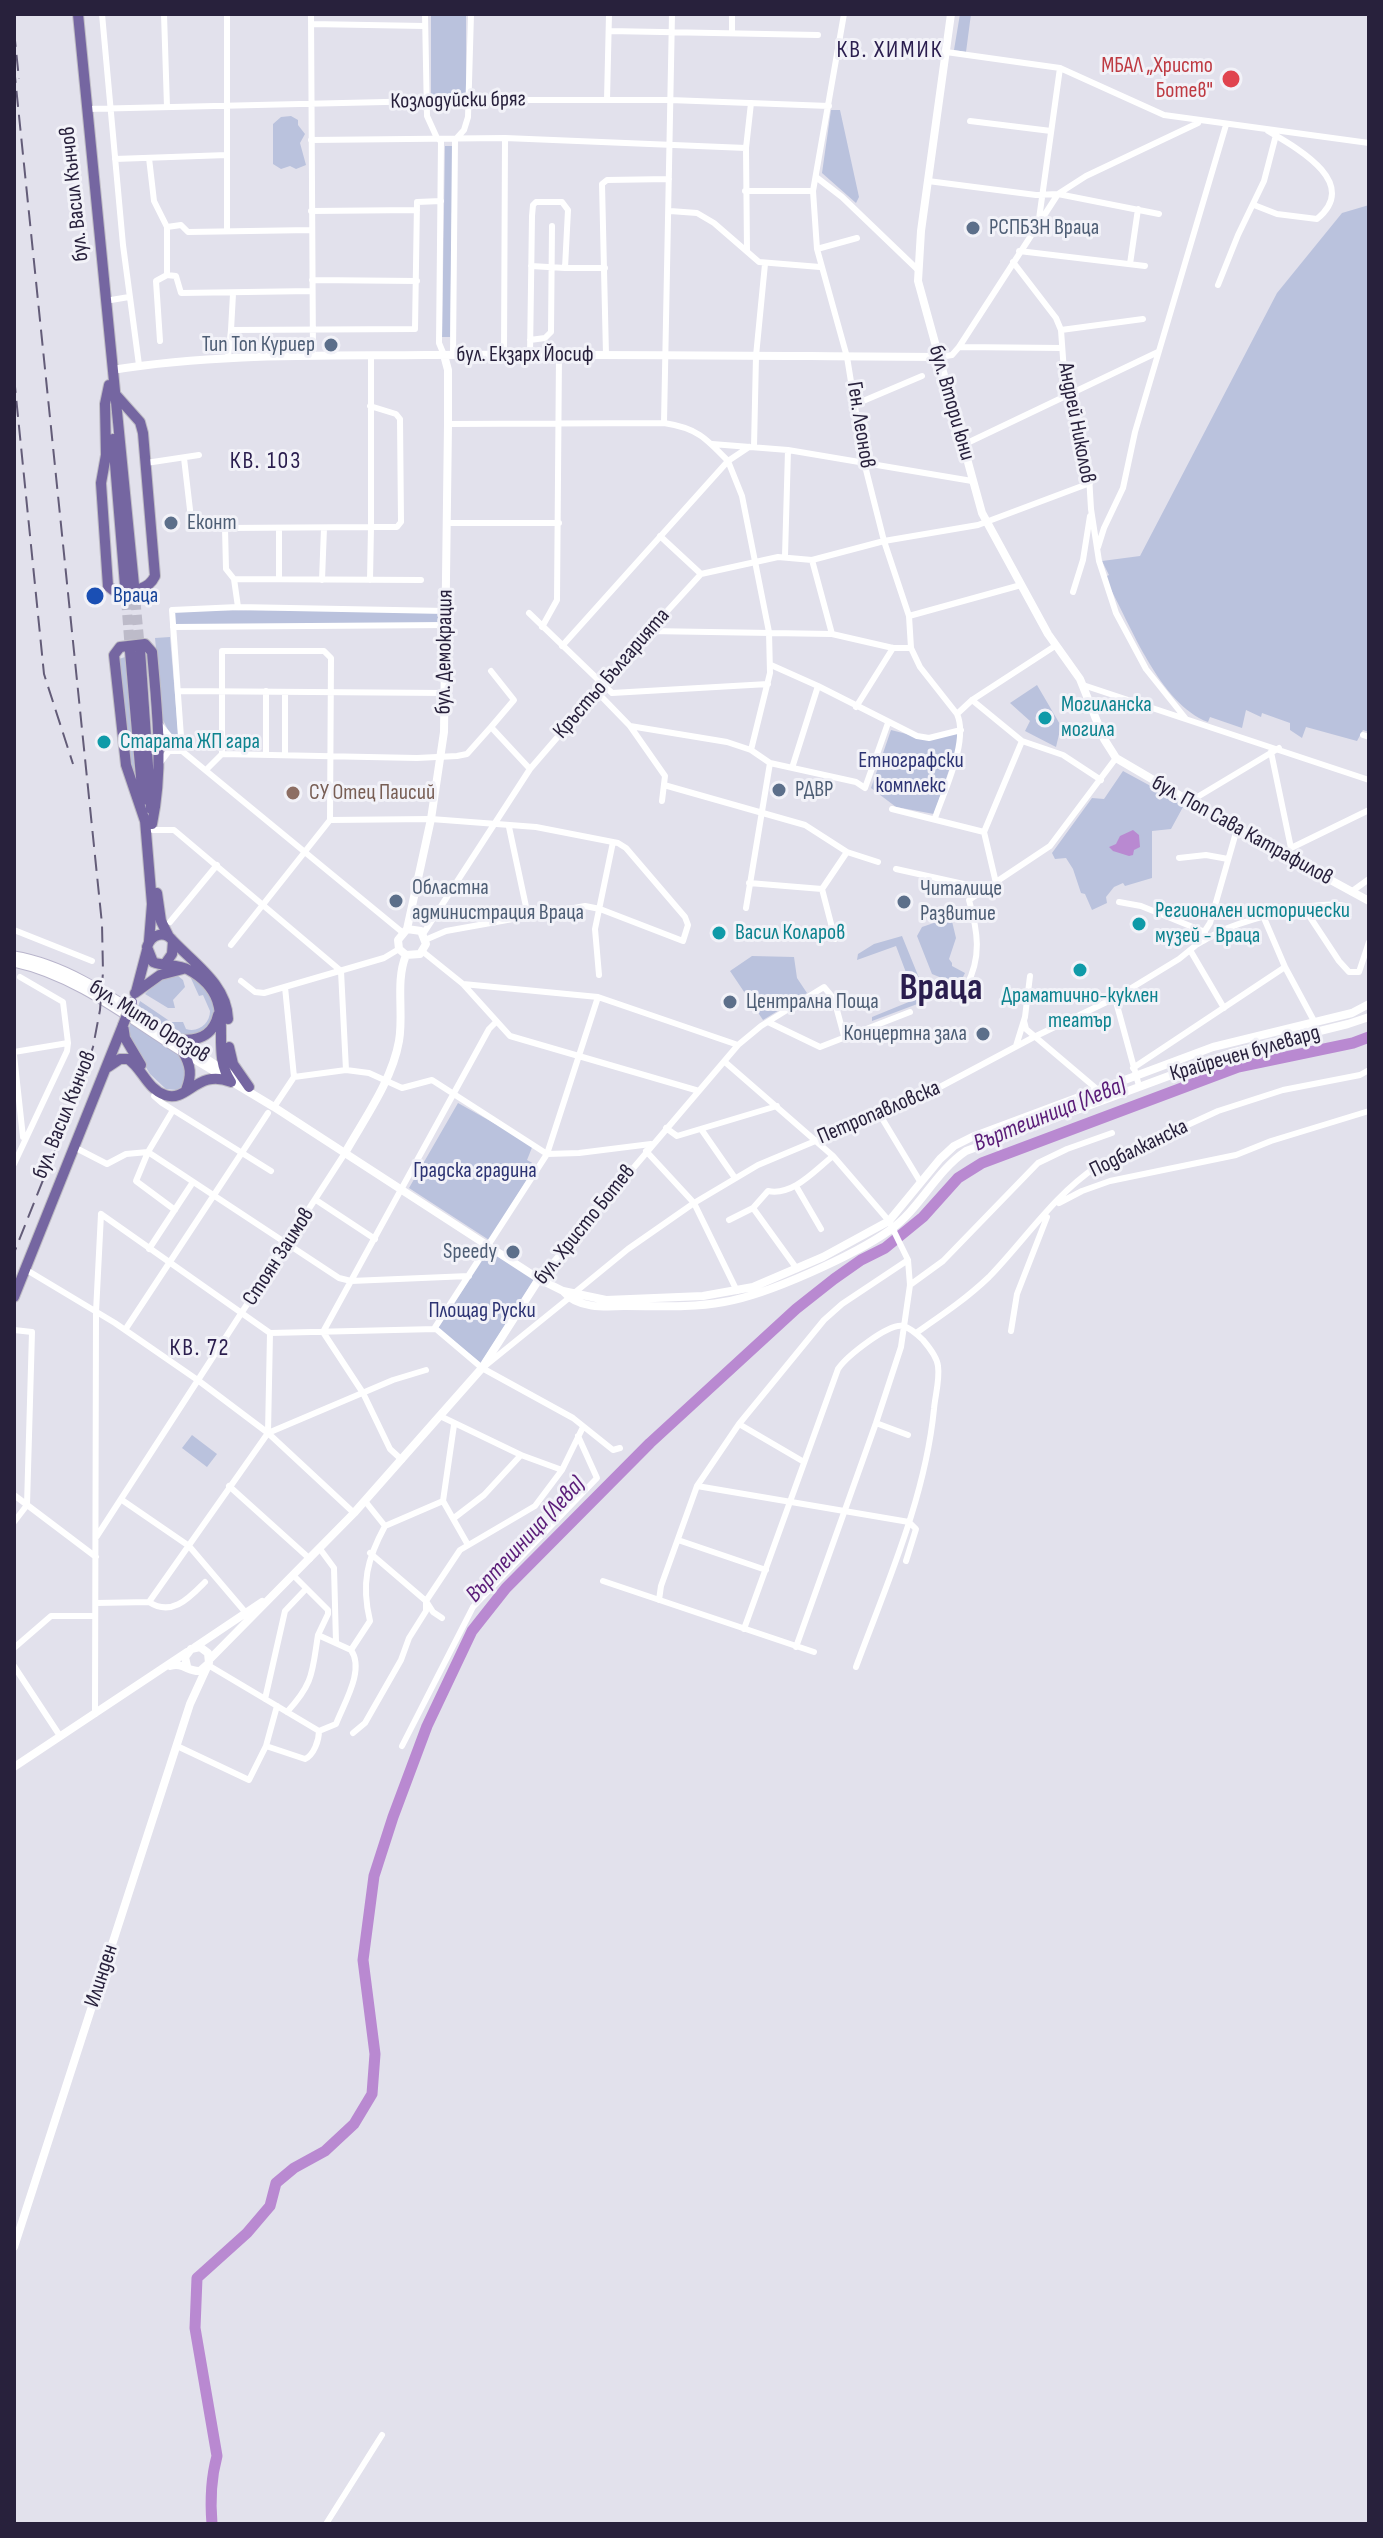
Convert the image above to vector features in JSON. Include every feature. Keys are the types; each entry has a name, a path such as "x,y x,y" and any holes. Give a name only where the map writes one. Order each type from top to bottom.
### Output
{"main road":[{"name":"бул. Васил Кънчов","path":"78,14 129,585 120,441 112,390"},
{"path":"112,390 137,417 143,433 155,576 146,588 113,590 108,586 101,483 106,455 105,404 112,390"},
{"path":"120,441 124,428 131,422 137,422 143,433"},
{"path":"145,644 151,649 159,722 157,800 150,826 126,765 114,655 120,647 145,644"},
{"name":"бул. Васил Кънчов","path":"135,651 158,907 171,939"},
{"name":"бул. Васил Кънчов","path":"14,1297 134,997 148,946 152,904 150,826"},
{"path":"231,1082 224,1070 221,1014 216,997 188,969 153,962 148,946 158,935 171,939 222,993 228,1009 231,1059 249,1087"},
{"path":"163,964 173,951 171,939"},
{"name":"бул. Мито Орозов","path":"14,956 68,973 176,1039"},
{"name":"бул. Мито Орозов","path":"14,962 44,969 66,979 183,1052"},
{"name":"бул. Васил Кънчов","path":"134,997 163,964"},
{"path":"134,997 160,975 188,969"},
{"path":"176,1039 196,1040 209,1032 217,1019 216,997"},
{"path":"123,1025 125,1038 155,1088"},
{"path":"183,1052 191,1070 186,1090"},
{"path":"104,1072 116,1060 128,1059 155,1088 169,1096 211,1078 231,1082"}],"street":[{"path":"102,14 129,297 139,365"},
{"path":"164,14 167,107"},
{"path":"227,14 227,230"},
{"path":"311,14 313,356"},
{"name":"бул. Демокрация","path":"425,14 428,120 441,141 439,343 448,355"},
{"name":"бул. Демокрация","path":"404,931 431,819 442,757 448,355 455,140 466,125 470,100 471,14"},
{"path":"607,100 609,14"},
{"path":"664,423 672,14"},
{"path":"732,14 732,33"},
{"name":"Ген. Леонов","path":"844,14 813,191 817,249 847,357 864,462 884,541 909,616 911,648 920,667 957,714 961,730 960,743 935,818"},
{"name":"бул. Втори юни","path":"951,14 917,269 921,292 986,523 1055,646 1073,666 1104,739 1116,758"},
{"path":"311,24 424,26"},
{"path":"609,31 818,35"},
{"path":"946,52 1060,68 1164,115 1369,143"},
{"path":"1038,223 1060,68"},
{"name":"Козлодуйски бряг","path":"87,109 470,100 670,100 829,106"},
{"path":"747,251 746,148 751,103"},
{"path":"970,121 1051,131"},
{"path":"940,357 952,355 959,347 1058,194 1086,176 1201,121"},
{"path":"1097,550 1123,488 1135,432 1226,125"},
{"path":"1254,205 1277,214 1317,219 1332,200 1328,179 1313,158 1266,130"},
{"path":"1218,285 1264,181 1276,135"},
{"path":"311,140 505,138 746,148"},
{"path":"504,355 505,138"},
{"path":"115,159 227,155"},
{"path":"149,158 154,201 167,227 167,275"},
{"path":"816,177 842,197 917,269"},
{"path":"606,355 604,181 669,179"},
{"path":"928,181 1036,195 1058,194 1159,214"},
{"path":"745,191 813,191"},
{"path":"231,330 415,329 417,202 441,201"},
{"path":"530,355 533,205 536,202 562,202 568,210 565,268"},
{"path":"1130,264 1138,209"},
{"path":"311,211 417,210"},
{"path":"670,211 697,213 714,223 759,262 820,267"},
{"path":"167,227 181,225 188,232 311,230"},
{"path":"530,340 545,338 551,332 552,226"},
{"path":"817,249 857,238"},
{"path":"1019,251 1145,266"},
{"name":"Андрей Николов","path":"1013,262 1056,318 1061,330 1068,393 1088,459 1097,550 1116,613 1132,646 1159,688 1186,719"},
{"path":"752,447 756,356 765,264"},
{"path":"531,266 605,268"},
{"path":"160,341 156,281 167,275 176,276 181,293 312,291"},
{"path":"312,280 417,281"},
{"path":"228,357 233,294"},
{"path":"105,301 129,297"},
{"path":"1061,330 1143,319"},
{"path":"959,347 1062,348"},
{"path":"963,445 1158,352"},
{"path":"370,580 371,355"},
{"path":"542,627 557,600 559,355"},
{"name":"бул. Екзарх Йосиф","path":"112,370 228,357 940,357"},
{"path":"856,404 922,376"},
{"path":"184,458 192,527 397,527 401,522 400,419 396,414 370,406"},
{"path":"448,424 664,423 685,426 700,433 728,461 742,496 769,632 771,665 751,750"},
{"path":"712,444 788,450 972,481"},
{"path":"562,646 728,461 752,447"},
{"path":"785,556 788,450"},
{"path":"146,463 199,455"},
{"path":"660,536 701,574 785,556 812,560 884,541 986,523 1090,483"},
{"path":"1073,592 1083,560 1091,509"},
{"path":"447,523 559,523"},
{"path":"225,528 226,569 234,579 238,607"},
{"path":"279,528 279,579"},
{"path":"322,580 324,528"},
{"path":"812,560 832,634"},
{"name":"Кръстьо Българията","path":"424,937 530,769 701,574"},
{"path":"234,579 421,580"},
{"path":"909,616 1021,585"},
{"path":"182,751 172,610 238,607 446,611"},
{"path":"529,613 612,693"},
{"path":"173,627 446,625"},
{"path":"649,631 832,634 893,648 911,648"},
{"path":"957,714 972,700 1055,646"},
{"path":"856,707 893,648"},
{"path":"222,754 222,651 324,651 331,658 330,820 231,945"},
{"path":"771,665 917,736 929,738 961,730"},
{"path":"206,770 222,754 442,757 467,754 514,700 491,671"},
{"path":"597,692 768,684"},
{"path":"1083,685 1369,780"},
{"path":"792,768 818,686"},
{"path":"178,691 445,693"},
{"path":"266,691 266,755"},
{"path":"285,692 285,755"},
{"path":"597,692 630,726 665,776 662,801"},
{"path":"972,700 1022,741 1063,755 1101,780"},
{"path":"159,722 167,736 182,751 305,852 404,931 417,929 424,937 422,951 416,956 402,952 264,993 255,992 241,981"},
{"path":"630,726 727,742 751,750 770,763 856,782 865,788 888,723"},
{"path":"491,727 530,769"},
{"path":"994,884 984,832 1022,741"},
{"path":"1189,802 1279,748"},
{"path":"160,763 169,751 182,751"},
{"path":"1271,752 1288,852 1369,810"},
{"path":"966,987 977,967 977,943 969,900 1050,846 1116,758"},
{"name":"бул. Поп Сава Катрафилов","path":"1116,758 1237,829 1288,852 1369,901"},
{"path":"746,908 770,763"},
{"path":"664,785 805,825 847,852 878,862"},
{"path":"892,809 984,832"},
{"path":"330,820 431,819 536,827 613,842 626,848 685,917 688,925 683,941 585,906 424,937"},
{"path":"150,826 174,830 341,971 346,1070"},
{"path":"509,827 528,916"},
{"path":"1224,1008 1192,948 1205,932 1237,829"},
{"path":"599,975 595,929 613,842"},
{"path":"835,939 822,889 847,852"},
{"path":"1179,858 1206,855 1228,859"},
{"path":"170,922 217,865"},
{"path":"896,869 968,885 994,884"},
{"path":"1351,892 1369,879"},
{"path":"749,883 822,889"},
{"path":"1119,902 1141,906 1205,932"},
{"name":"Петропавловска","path":"482,1368 628,1249 694,1203 758,1165 880,1115 962,1077 1016,1046 1115,998 1225,929 1304,908 1332,903 1348,907"},
{"path":"1304,908 1344,967 1354,973 1363,967 1369,942"},
{"path":"1212,913 1214,921 1225,929"},
{"path":"1264,918 1285,967 1314,1021"},
{"path":"14,930 92,961"},
{"path":"402,952 398,940 404,931"},
{"path":"422,951 463,984 510,1036 699,1091"},
{"name":"Стоян Заимов","path":"96,1538 316,1200 385,1080 399,1042 402,952"},
{"path":"1115,998 1136,1077 1224,1008 1285,967"},
{"path":"1016,1046 1024,1021 1030,976"},
{"path":"14,1164 68,1043 63,1002 20,977"},
{"path":"463,984 598,997 738,1045"},
{"path":"125,1330 294,1077 285,987"},
{"name":"бул. Христо Ботев","path":"208,1664 354,1513 482,1368 539,1279 738,1045 824,987 834,999 844,1036"},
{"path":"434,1329 547,1154 598,997"},
{"name":"Крайречен булевард","path":"569,1294 617,1300 703,1296 737,1291 797,1269 893,1227 940,1159 963,1141 1230,1042 1352,1013 1369,1004"},
{"path":"768,1022 820,1047 910,1012"},
{"name":"Крайречен булевард","path":"539,1279 602,1307 692,1306 739,1299 827,1263 893,1227 939,1175 966,1151 1105,1099 1136,1077 1369,1017"},
{"path":"1024,1021 1026,1029 1105,1099"},
{"path":"323,1332 489,1029 496,1022"},
{"name":"бул. Мито Орозов","path":"176,1039 249,1087 271,1110"},
{"path":"23,1141 14,1053 68,1043"},
{"name":"бул. Мито Орозов","path":"183,1052 539,1279"},
{"path":"725,1062 833,1156 893,1227 906,1256 910,1285 901,1347 796,1647"},
{"path":"294,1077 346,1070 369,1073 402,1088 432,1080 547,1154 652,1144"},
{"name":"Подбалканска","path":"916,1333 956,1307 1078,1180 1096,1167 1218,1111 1281,1091 1360,1075 1369,1070"},
{"path":"155,1088 153,1093 157,1099 271,1171"},
{"path":"666,1128 677,1136 777,1106"},
{"path":"173,1110 148,1152 136,1181 175,1210"},
{"path":"1011,1331 1017,1294 1040,1232 1053,1207 1082,1191 1110,1181 1236,1155 1369,1111"},
{"path":"880,1115 921,1183"},
{"path":"701,1129 735,1178"},
{"path":"910,1285 943,1261 1038,1163 1112,1133"},
{"path":"14,1142 23,1141"},
{"path":"74,1147 107,1164 126,1154 148,1152 339,1278 351,1281 469,1276"},
{"path":"646,1151 694,1203 737,1291"},
{"path":"729,1220 753,1208 768,1191 781,1193 796,1186 833,1156"},
{"path":"149,1249 193,1182"},
{"path":"796,1186 821,1229"},
{"path":"316,1200 375,1239"},
{"path":"753,1208 797,1269"},
{"path":"95,1714 96,1312 101,1214 270,1333 434,1329 482,1368 573,1418 613,1450 620,1448"},
{"path":"659,1600 661,1586 697,1486 739,1424 824,1320 906,1256"},
{"path":"25,1269 125,1330 199,1381 268,1433 354,1513"},
{"path":"744,1629 838,1369 845,1357 895,1327 904,1326 928,1346 938,1366 930,1448 909,1522 856,1667"},
{"path":"14,1330 32,1332 27,1505 14,1522"},
{"path":"323,1332 363,1393 387,1444 402,1460"},
{"path":"268,1433 270,1333"},
{"path":"149,1602 268,1433 426,1370"},
{"path":"440,1416 521,1455 562,1470"},
{"path":"876,1423 908,1435"},
{"path":"739,1424 804,1462"},
{"path":"454,1425 443,1501 468,1545"},
{"path":"353,1733 365,1723 401,1660 409,1638 426,1611 426,1601 453,1558 468,1545 535,1506 562,1470 583,1427"},
{"path":"402,1746 473,1607 597,1478 578,1436"},
{"path":"454,1518 484,1495 521,1455"},
{"path":"229,1486 310,1559"},
{"path":"697,1486 909,1522 916,1529 906,1561"},
{"path":"14,1495 96,1557"},
{"path":"122,1500 189,1546 246,1613"},
{"path":"365,1501 385,1526"},
{"path":"351,1650 370,1621 364,1597 370,1553 385,1526 443,1501"},
{"path":"678,1540 766,1570"},
{"path":"320,1549 334,1568 336,1642"},
{"path":"370,1553 442,1618"},
{"path":"287,1712 303,1695 311,1680 318,1635 328,1614 328,1610 293,1575"},
{"path":"603,1581 814,1652"},
{"path":"96,1603 149,1602 157,1607 176,1606 186,1601 205,1582"},
{"path":"265,1699 285,1611 304,1591"},
{"name":"бул. Христо Ботев","path":"14,1767 273,1595"},
{"path":"14,1648 51,1616 95,1616"},
{"path":"318,1635 351,1650 357,1658 357,1667 336,1724 319,1731"},
{"path":"208,1664 200,1671 190,1668 185,1659 191,1649 205,1650 208,1664 319,1731"},
{"name":"бул. Христо Ботев","path":"163,1668 178,1664 190,1668"},
{"name":"Илинден","path":"14,2247 190,1704 208,1664"},
{"path":"14,1666 60,1736"},
{"name":"Илинден","path":"190,1668 190,1704"},
{"path":"177,1746 249,1780 266,1746 277,1706"},
{"path":"266,1746 305,1759 310,1757 319,1731"},
{"path":"326,2524 382,2435"}],"green space":[{"path":"431,14 466,14 466,96 431,96"},
{"path":"960,14 971,14 966,52 954,50"},
{"path":"831,110 840,110 859,197 856,203 822,173"},
{"path":"291,116 298,120 305,134 300,143 306,165 281,169 273,164 273,124 281,117"},
{"path":"445,146 453,146 450,337 442,337"},
{"path":"1369,205 1369,732 1363,730 1357,741 1306,727 1302,738 1290,730 1290,723 1262,713 1261,717 1246,710 1242,728 1210,717 1208,722 1175,699 1148,662 1107,582 1105,577 1109,575 1102,561 1140,556 1277,293 1342,213"},
{"path":"172,610 446,611 446,625 173,627"},
{"path":"170,637 179,742 170,734 163,720 155,638"},
{"path":"125,657 136,786 119,659"},
{"path":"1037,685 1061,726 1056,747 1025,731 1030,721 1010,703"},
{"name":"Етнографски комплекс","path":"891,730 930,740 957,733 960,738 934,814 896,807 871,788"},
{"path":"1123,771 1182,803 1183,807 1171,829 1152,831 1152,878 1114,887 1106,897 1107,903 1092,910 1066,858 1055,859 1052,853 1092,798 1104,799"},
{"path":"951,917 956,938 949,959 952,966 965,973 959,985 932,974 917,936 922,927"},
{"path":"902,936 928,1000 872,1021 872,1017 916,999 896,946 857,960 858,954 874,944"},
{"path":"752,956 794,957 797,978 807,993 763,1020 730,971"},
{"path":"189,974 210,993 215,1005 212,1021 200,1033 192,1036 175,1034 137,1010 140,1001 171,1022 183,1022 186,1029 195,1030 203,1026 210,1011"},
{"path":"177,975 185,987 173,1000 175,1008 168,1008 145,994 160,977"},
{"path":"131,1023 182,1057 187,1065 184,1085 177,1090 166,1089 150,1074 126,1034"},
{"name":"Градска градина","path":"458,1103 533,1145 527,1160 536,1165 489,1240 409,1188"},
{"name":"Площад Руски","path":"489,1250 534,1279 481,1363 438,1328"},
{"path":"192,1435 217,1454 207,1467 182,1448"}],"shaded area":[{"path":"1133,830 1139,835 1140,847 1134,850 1133,855 1113,851 1109,847 1116,844 1120,836"}],"waterway":[{"name":"Въртешница (Лева)","path":"212,2524 213,2473 217,2456 195,2328 197,2278 247,2233 270,2206 276,2183 294,2168 325,2151 354,2124 372,2094 375,2054 363,1960 374,1876 427,1726 472,1631 506,1588 650,1443 796,1309 861,1260 885,1248 923,1217 958,1178 982,1163 1238,1067 1369,1037"}],"tunnel":[{"path":"125,585 130,651"},
{"path":"134,585 140,650"}],"railway":[{"path":"14,31 19,79"},
{"path":"14,67 102,924 103,972 93,1047 82,1082 14,1253"},
{"path":"14,377 44,674 73,764"}],"place":[{"name":"МБАЛ „Христо Ботев\"","path":"1231,79"},
{"name":"РСПБЗН Враца","path":"973,228"},
{"name":"Тип Топ Куриер","path":"331,345"},
{"name":"Еконт","path":"171,523"},
{"name":"Враца","path":"95,596"},
{"name":"Могиланска могила","path":"1045,718"},
{"name":"Старата ЖП гара","path":"104,742"},
{"name":"РДВР","path":"779,790"},
{"name":"СУ Отец Паисий","path":"293,793"},
{"name":"Областна администрация Враца","path":"396,901"},
{"name":"Читалище Развитие","path":"904,902"},
{"name":"Регионален исторически музей - Враца","path":"1139,924"},
{"name":"Васил Коларов","path":"719,933"},
{"name":"Драматично-куклен театър","path":"1080,970"},
{"name":"Централна Поща","path":"730,1002"},
{"name":"Концертна зала","path":"983,1034"},
{"name":"Speedy","path":"513,1252"}],"district":[{"name":"КВ. ХИМИК","path":"890,51"},
{"name":"КВ. 103","path":"266,462"},
{"name":"Враца","path":"941,989"},
{"name":"КВ. 72","path":"200,1349"}]}
